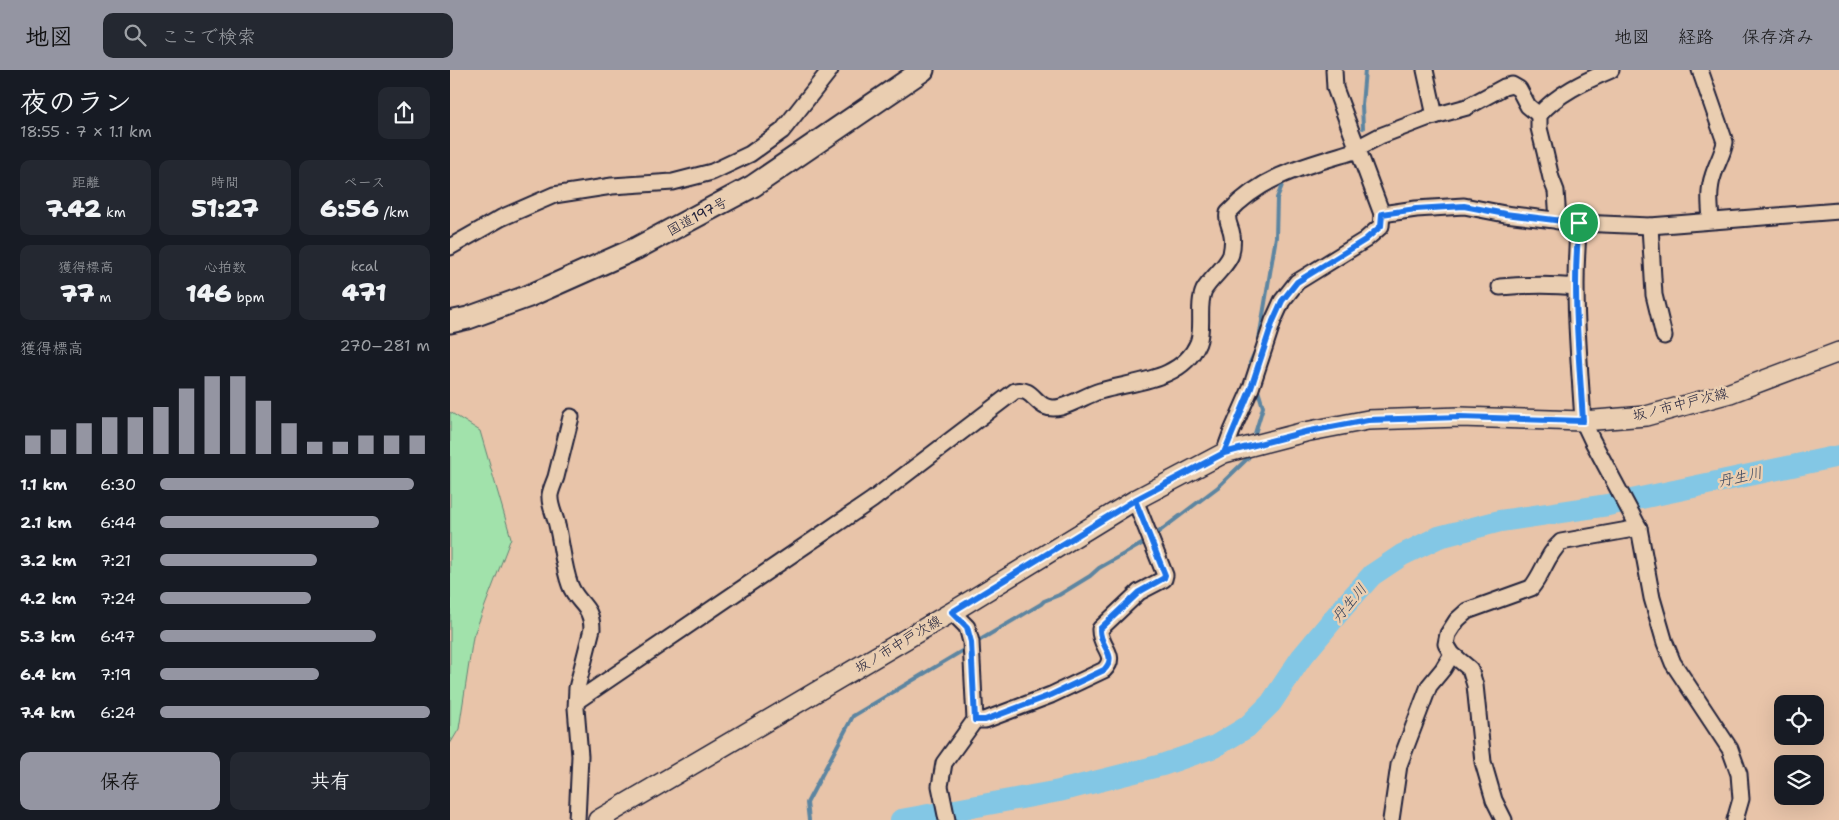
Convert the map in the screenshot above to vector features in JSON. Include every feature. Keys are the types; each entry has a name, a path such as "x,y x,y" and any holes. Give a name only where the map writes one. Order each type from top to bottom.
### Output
{"highway":[{"name":"国道197号","path":"450,322 468,318 529,296 646,244 753,186 923,70"}],"main road":[{"name":"坂ノ市中戸次線","path":"598,820 952,612 1135,500 1224,453 1305,432 1368,420 1460,417 1583,421 1646,416 1730,393 1839,352"}],"street":[{"path":"450,247 501,218 554,195 612,186 673,182 712,172 750,154 782,131 830,70"},
{"path":"1224,453 1282,301 1297,282 1365,240 1381,226 1382,214 1335,88 1334,70"},
{"path":"1425,70 1435,116"},
{"path":"1558,221 1556,192 1539,128 1539,114 1546,106 1587,80 1611,70"},
{"path":"1700,70 1725,142 1723,152 1712,177 1710,195 1711,220"},
{"path":"577,700 872,500 1015,391 1022,389 1028,392 1041,405 1050,408 1061,407 1098,391 1157,377 1178,368 1191,356 1199,341 1203,292 1230,256 1232,236 1226,220 1228,214 1261,186 1281,174 1358,149 1380,136 1435,116 1467,108 1504,87 1512,85 1520,90 1528,106 1539,114"},
{"path":"1382,214 1416,209 1464,206 1558,221 1650,226 1839,211"},
{"path":"1579,223 1576,250 1576,287 1583,421 1638,526 1652,598 1673,663 1730,749 1739,774 1741,799 1735,820"},
{"path":"1650,226 1654,295 1664,336"},
{"path":"1500,287 1560,285 1576,287"},
{"path":"571,417 556,479 550,494 550,504 557,523 570,587 588,609 592,620 592,628 577,688 580,756 577,820"},
{"path":"975,720 985,720 1051,695 1104,670 1110,665 1111,659 1100,636 1100,629 1139,592 1164,578 1165,575 1135,500"},
{"path":"1504,820 1494,800 1483,762 1475,685 1470,669 1452,654 1446,644 1448,634 1457,620 1467,611 1530,588 1537,581 1554,547 1561,542 1638,526"},
{"path":"947,820 940,786 944,763 975,720 971,642 967,627 952,612"},
{"path":"1391,820 1400,765 1429,686 1452,654"}],"green space":[{"path":"450,412 480,431 511,538 473,637 459,729 450,744"}],"waterway":[{"path":"1363,128 1362,105 1365,70"},
{"path":"1251,368 1250,363 1258,345 1276,237 1277,198 1284,180"},
{"path":"1253,440 1263,407 1257,387"},
{"path":"1152,537 1218,487 1248,458 1250,452"},
{"name":"丹生川","path":"901,820 1059,791 1162,765 1214,747 1247,727 1271,703 1301,658 1372,575 1402,555 1439,537 1500,521 1608,505 1839,456"},
{"path":"975,643 1044,601 1059,595 1090,576 1099,568 1147,541"},
{"path":"809,820 807,803 853,716 967,648"}],"route":[{"path":"1579,223 1505,214 1464,206 1416,209 1382,214 1381,226 1365,240 1297,282 1282,301 1273,321 1251,388 1224,453 1135,500 952,612 967,627 971,642 975,720 985,720 1051,695 1104,670 1110,665 1111,659 1100,636 1100,629 1139,592 1154,585 1164,578 1165,575 1135,500 1180,477 1224,453 1305,432 1368,420 1460,417 1583,421 1575,291 1579,223"}]}
